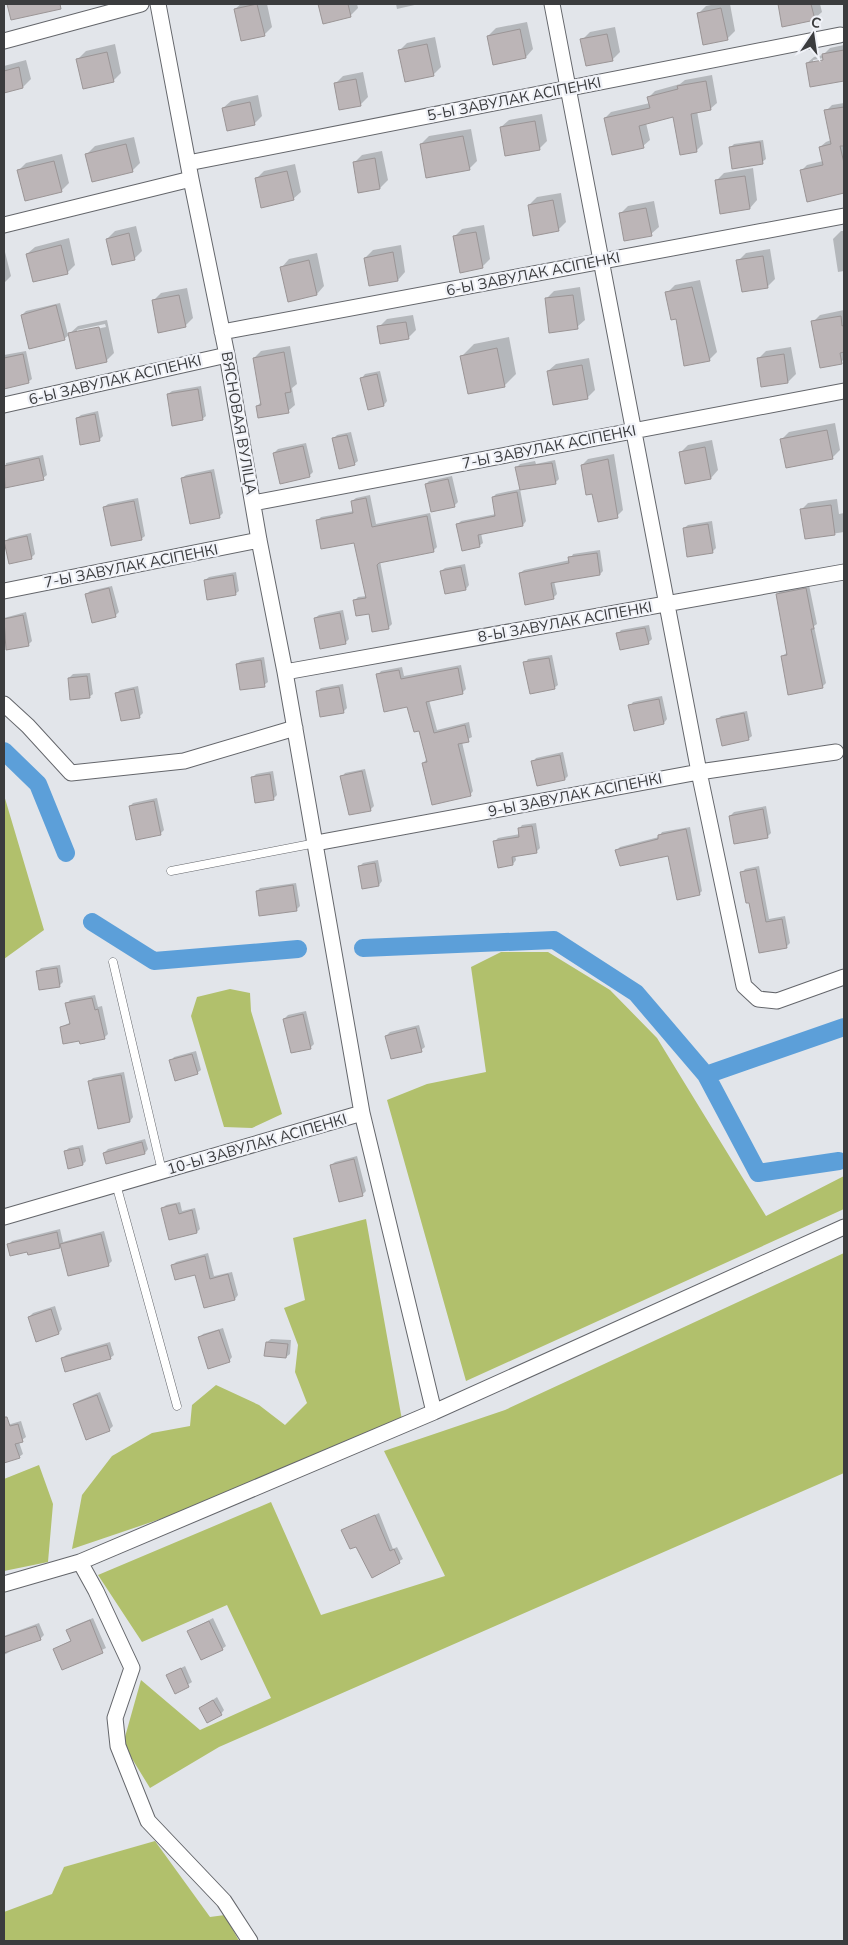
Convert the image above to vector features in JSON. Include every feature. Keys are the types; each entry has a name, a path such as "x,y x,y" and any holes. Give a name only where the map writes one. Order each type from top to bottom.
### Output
{"street":[{"path":"4,41 141,4"},
{"name":"ВЯСНОВАЯ ВУЛІЦА","path":"158,4 227,356 259,540 286,672 316,844"},
{"path":"552,4 666,604 744,986 758,999 778,1001 844,977"},
{"name":"5-Ы ЗАВУЛАК АСІПЕНКІ","path":"188,163 840,35"},
{"path":"4,225 191,179"},
{"name":"6-Ы ЗАВУЛАК АСІПЕНКІ","path":"222,332 844,216"},
{"name":"6-Ы ЗАВУЛАК АСІПЕНКІ","path":"4,405 227,356"},
{"name":"7-Ы ЗАВУЛАК АСІПЕНКІ","path":"253,503 844,391"},
{"name":"7-Ы ЗАВУЛАК АСІПЕНКІ","path":"4,591 259,540"},
{"name":"8-Ы ЗАВУЛАК АСІПЕНКІ","path":"286,672 844,572"},
{"path":"4,704 28,726 70,773 184,761 296,728"},
{"name":"9-Ы ЗАВУЛАК АСІПЕНКІ","path":"316,844 699,772 836,752"},
{"name":"10-Ы ЗАВУЛАК АСІПЕНКІ","path":"4,1217 362,1113 316,844"},
{"path":"362,1113 434,1412"},
{"path":"4,1584 80,1562 434,1412 844,1227"},
{"path":"80,1562 96,1590 132,1668 115,1718 116,1728 118,1746 148,1821 224,1901 250,1941"}],"lane":[{"path":"171,871 316,844"},
{"path":"113,962 162,1171"},
{"path":"116,1184 176,1406"}],"green space":[{"path":"4,795 44,930 4,959"},
{"path":"501,952 548,952 610,990 657,1038 766,1216 844,1176 844,1209 466,1381 387,1100 427,1084 486,1072 471,967"},
{"path":"230,989 250,993 251,1011 282,1114 252,1128 224,1127 191,1016 197,997"},
{"path":"366,1219 402,1420 187,1510 72,1549 82,1495 112,1456 152,1433 190,1426 192,1405 216,1385 259,1405 285,1425 307,1403 295,1372 298,1345 284,1308 305,1300 293,1238"},
{"path":"844,1253 844,1473 219,1747 150,1788 123,1744 141,1680 200,1730 271,1698 227,1605 142,1642 98,1575 271,1502 321,1615 445,1576 384,1451 505,1410"},
{"path":"39,1465 53,1504 48,1562 4,1571 4,1479"},
{"path":"155,1841 210,1917 225,1915 239,1941 4,1941 4,1912 52,1894 64,1867"}],"building":[{"path":"7,4 60,4 61,9 11,20"},
{"path":"257,4 265,36 241,41 234,9"},
{"path":"318,4 348,4 351,17 323,24"},
{"path":"778,4 811,4 815,20 782,27"},
{"path":"721,8 728,40 703,45 697,13"},
{"path":"520,29 526,58 493,65 487,36"},
{"path":"607,34 613,61 586,66 580,39"},
{"path":"427,44 434,76 405,82 398,50"},
{"path":"844,50 844,81 810,87 806,63 823,60 822,54"},
{"path":"107,52 114,82 83,89 76,59"},
{"path":"19,67 23,88 4,93 4,71"},
{"path":"356,79 361,106 339,110 334,83"},
{"path":"706,81 711,110 691,114 697,152 680,155 673,117 639,126 644,148 612,155 604,118 650,108 647,97 678,89 677,86"},
{"path":"250,102 255,125 227,131 222,108"},
{"path":"844,107 844,146 840,146 844,163 844,193 807,202 800,170 823,165 819,147 831,144 824,110"},
{"path":"535,121 540,150 505,156 500,127"},
{"path":"463,136 470,170 426,178 420,144"},
{"path":"760,142 763,164 732,169 729,147"},
{"path":"126,144 133,172 92,182 85,154"},
{"path":"375,158 380,189 358,193 353,162"},
{"path":"54,161 62,192 25,201 17,170"},
{"path":"287,171 294,200 261,208 255,178"},
{"path":"745,176 750,209 720,214 715,180"},
{"path":"553,200 559,231 533,236 528,205"},
{"path":"646,208 652,236 624,241 619,213"},
{"path":"476,232 483,268 460,273 453,236"},
{"path":"129,233 135,260 112,265 106,239"},
{"path":"61,245 68,274 33,282 26,254"},
{"path":"393,252 398,281 369,286 364,258"},
{"path":"763,256 768,288 742,292 736,260"},
{"path":"309,260 317,295 288,302 280,267"},
{"path":"692,287 710,361 684,366 676,319 671,320 665,292"},
{"path":"179,295 186,327 158,333 152,300"},
{"path":"573,295 578,329 549,333 545,298"},
{"path":"56,305 65,340 29,349 21,315"},
{"path":"841,316 842,326 844,325 844,352 840,353 842,364 820,368 811,321"},
{"path":"406,322 409,339 380,344 377,326"},
{"path":"99,327 107,362 76,369 68,333"},
{"path":"497,348 505,387 468,394 460,356"},
{"path":"284,352 291,392 285,393 289,413 258,418 256,406 261,405 253,358"},
{"path":"23,354 29,383 4,389 4,358"},
{"path":"784,354 788,383 761,387 757,358"},
{"path":"582,365 588,399 553,405 547,371"},
{"path":"377,374 384,406 368,410 360,378"},
{"path":"198,389 203,420 172,426 167,394"},
{"path":"95,414 100,441 80,445 76,418"},
{"path":"827,430 833,459 786,468 780,439"},
{"path":"347,435 355,465 339,469 332,438"},
{"path":"303,446 310,477 280,484 273,453"},
{"path":"705,447 711,479 685,484 679,452"},
{"path":"39,458 44,480 5,488 4,466"},
{"path":"608,459 618,518 598,522 592,494 586,495 581,465"},
{"path":"552,463 556,484 520,490 515,467"},
{"path":"211,472 220,518 190,524 181,478"},
{"path":"448,479 455,507 431,512 425,484"},
{"path":"517,492 523,526 478,535 480,547 462,551 456,524 495,516 492,497"},
{"path":"366,498 372,527 427,516 434,552 379,563 377,565 389,629 372,632 369,614 356,616 353,600 366,598 354,543 321,549 316,520 353,513 351,501"},
{"path":"134,501 142,540 111,546 103,507"},
{"path":"831,505 835,535 805,539 800,509"},
{"path":"708,524 713,553 687,557 683,528"},
{"path":"27,536 32,559 9,564 4,541"},
{"path":"597,553 600,575 551,583 554,599 525,605 519,573 569,563 568,557"},
{"path":"461,567 466,590 445,594 440,571"},
{"path":"233,575 236,595 207,600 204,580"},
{"path":"109,588 116,617 92,623 85,594"},
{"path":"806,588 814,629 811,629 823,688 788,695 781,656 787,655 776,594"},
{"path":"340,613 346,644 320,649 314,618"},
{"path":"23,615 29,646 6,650 4,619"},
{"path":"645,628 649,644 620,650 616,633"},
{"path":"549,658 555,689 530,694 523,662"},
{"path":"261,660 265,687 240,690 236,664"},
{"path":"458,668 463,694 426,702 434,733 465,725 469,742 458,744 471,796 432,805 422,763 427,762 419,731 414,732 407,707 384,712 376,674 399,670 401,679"},
{"path":"87,676 90,698 70,700 68,678"},
{"path":"339,687 344,713 320,717 316,691"},
{"path":"134,689 140,718 121,721 115,693"},
{"path":"659,699 664,724 634,731 628,705"},
{"path":"744,713 749,740 722,746 716,719"},
{"path":"560,755 565,780 537,786 531,761"},
{"path":"362,771 371,811 349,815 340,776"},
{"path":"270,774 274,800 255,803 251,777"},
{"path":"154,801 161,835 136,840 129,806"},
{"path":"763,809 768,838 734,844 729,816"},
{"path":"532,826 537,853 512,857 513,865 498,868 493,841 519,837 518,828"},
{"path":"686,829 700,895 677,900 668,856 620,866 615,850 658,839 658,835"},
{"path":"375,863 379,886 362,889 358,866"},
{"path":"756,869 766,922 782,919 787,948 759,953 749,903 746,903 740,872"},
{"path":"293,885 297,911 259,916 256,891"},
{"path":"57,968 60,987 39,990 36,971"},
{"path":"92,998 95,1010 98,1009 105,1039 80,1044 79,1041 63,1044 60,1027 70,1024 65,1003"},
{"path":"303,1014 311,1049 291,1053 283,1019"},
{"path":"416,1028 422,1052 391,1059 385,1036"},
{"path":"192,1054 198,1074 175,1081 169,1060"},
{"path":"121,1075 130,1122 98,1129 88,1081"},
{"path":"142,1142 145,1154 106,1164 103,1153"},
{"path":"79,1148 83,1165 68,1169 64,1151"},
{"path":"354,1159 363,1196 339,1202 330,1165"},
{"path":"176,1204 179,1214 192,1210 197,1233 169,1240 161,1208"},
{"path":"57,1232 60,1248 28,1255 27,1252 10,1256 7,1244"},
{"path":"101,1234 109,1266 68,1276 60,1244"},
{"path":"205,1256 210,1279 228,1274 235,1300 204,1308 195,1275 175,1280 171,1265"},
{"path":"51,1309 59,1334 36,1342 28,1317"},
{"path":"219,1330 230,1362 208,1369 198,1337"},
{"path":"266,1342 288,1344 286,1358 264,1356"},
{"path":"107,1345 111,1359 65,1372 61,1358"},
{"path":"97,1395 110,1431 86,1440 73,1404"},
{"path":"4,1417 7,1417 10,1426 18,1424 23,1442 15,1444 20,1458 4,1463"},
{"path":"375,1515 390,1551 394,1549 400,1563 372,1578 356,1547 350,1549 341,1530"},
{"path":"90,1620 103,1653 62,1670 53,1649 71,1641 66,1630"},
{"path":"209,1621 223,1650 201,1660 187,1631"},
{"path":"36,1626 41,1640 4,1653 4,1637"},
{"path":"181,1668 189,1687 175,1694 166,1675"},
{"path":"213,1700 222,1715 207,1723 199,1708"}],"waterway":[{"path":"4,751 38,784 66,853"},
{"path":"92,922 154,961 298,949"},
{"path":"363,948 554,940 636,993 706,1075 758,1173 839,1161"},
{"path":"706,1075 844,1027"}]}
